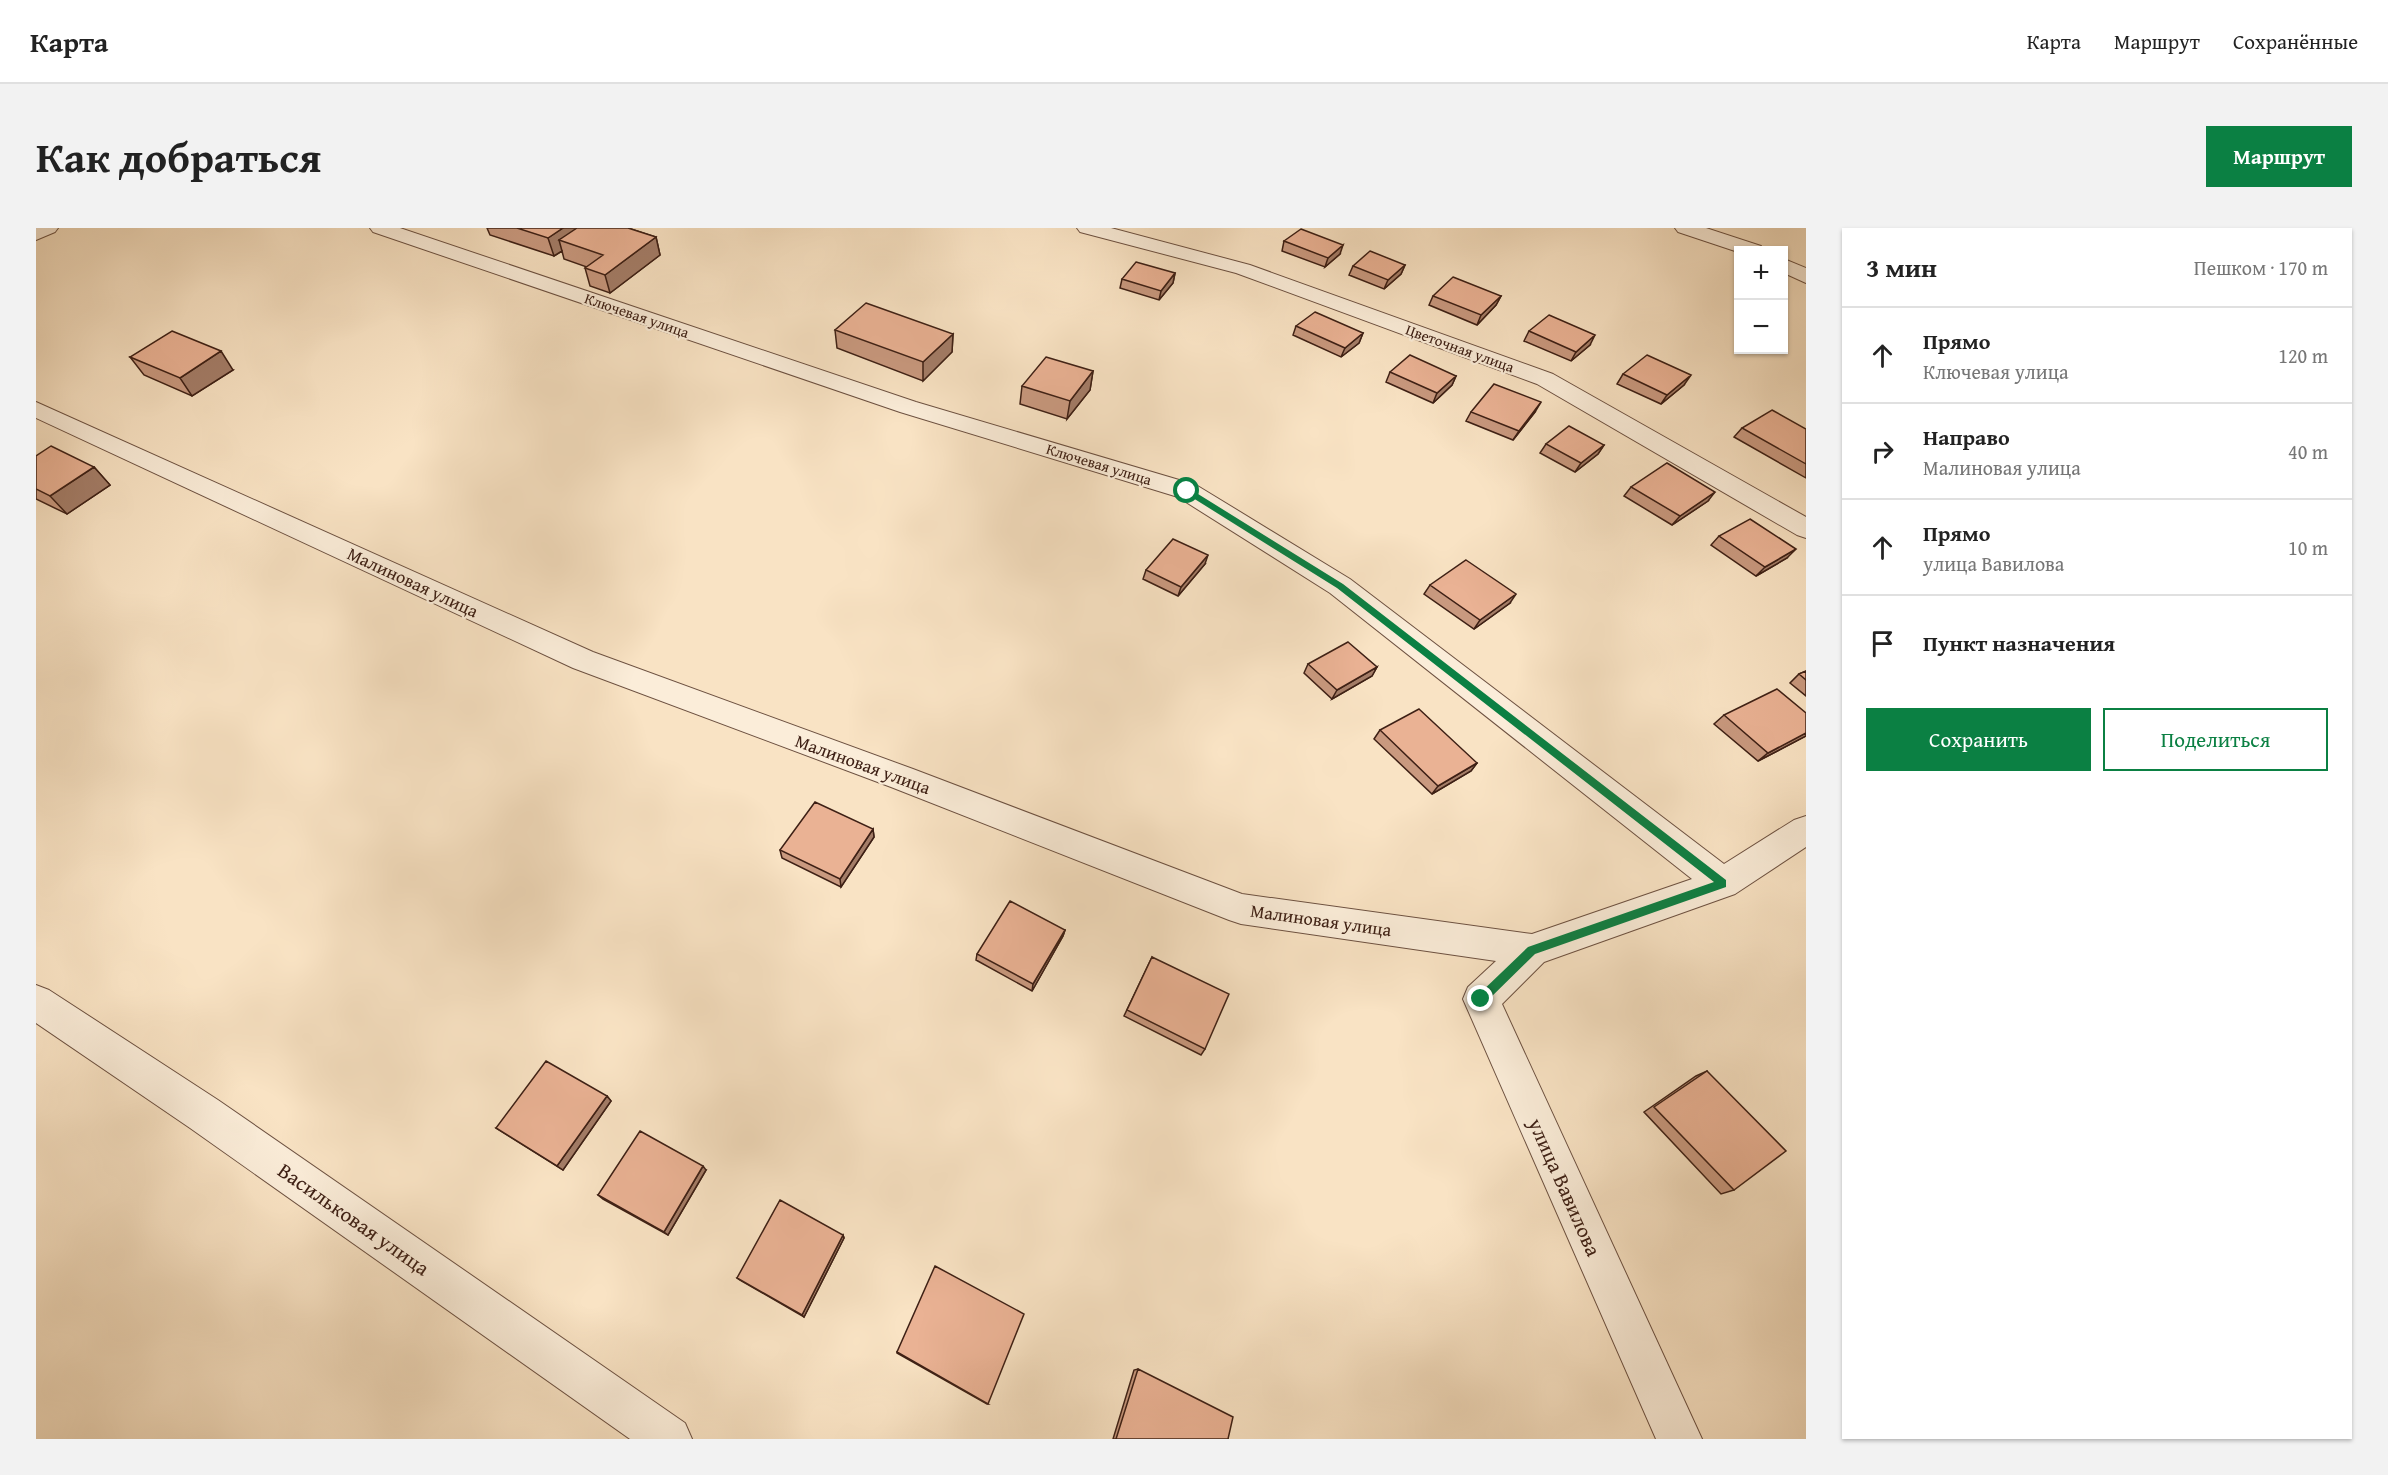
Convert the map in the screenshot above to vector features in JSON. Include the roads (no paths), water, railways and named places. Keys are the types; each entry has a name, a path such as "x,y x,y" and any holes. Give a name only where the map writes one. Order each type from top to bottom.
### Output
{"street":[{"path":"36,234 48,228"},
{"name":"Ключевая улица","path":"380,228 908,407 1187,491 1340,586 1723,884"},
{"name":"Цветочная улица","path":"1087,228 1243,269 1545,379 1806,529"},
{"path":"1685,228 1741,246"},
{"path":"1788,267 1806,276"},
{"name":"Малиновая улица","path":"36,409 583,660 902,778 1241,909 1532,950 1723,884"},
{"path":"1723,884 1806,830"},
{"name":"улица Вавилова","path":"1532,950 1481,999 1680,1439"},
{"name":"Васильковая улица","path":"36,1002 204,1114 669,1439"}]}
